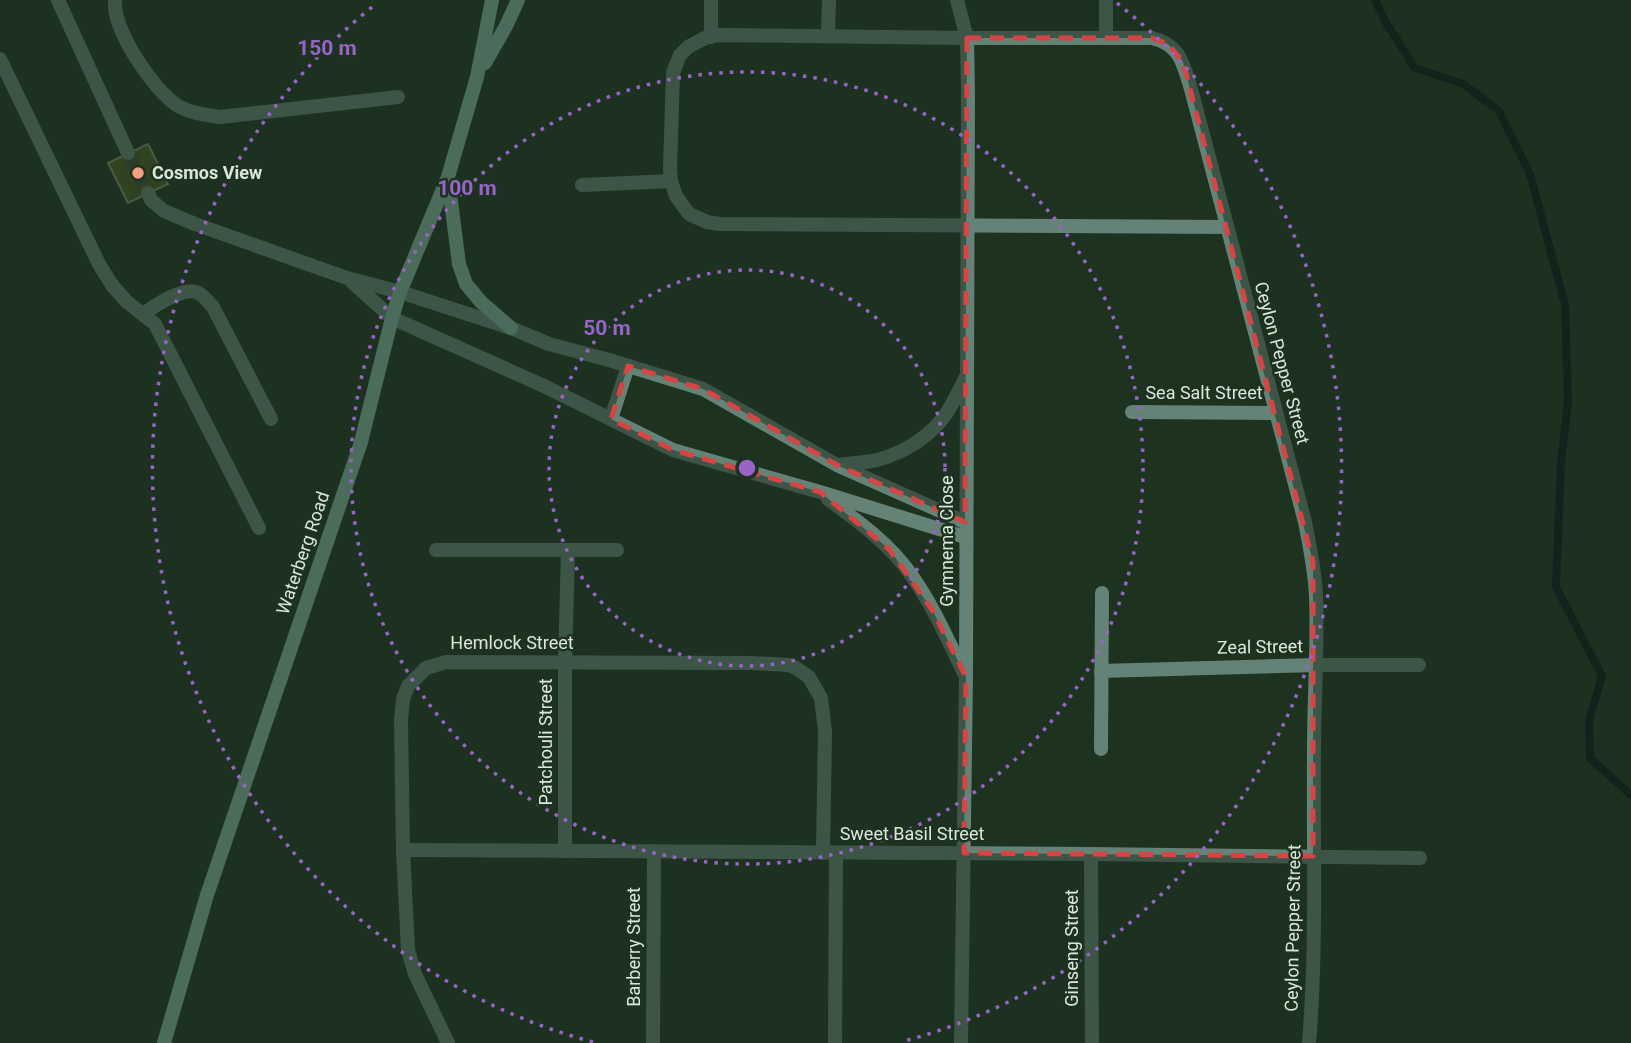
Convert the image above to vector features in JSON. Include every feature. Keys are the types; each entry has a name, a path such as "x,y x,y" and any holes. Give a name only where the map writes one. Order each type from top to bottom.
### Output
{"street":[{"path":"58,0 128,153"},
{"path":"115,0 114,10 118,24 137,60 150,81 180,107 220,117 398,97"},
{"name":"Waterberg Road","path":"164,1043 207,895 361,442 400,292 448,177 477,77 492,0"},
{"name":"Waterberg Road","path":"477,77 518,0"},
{"path":"711,0 711,37"},
{"path":"828,36 829,0"},
{"name":"Gymnema Close","path":"957,0 967,38 966,677 961,1043"},
{"path":"1106,0 1106,38"},
{"name":"Ceylon Pepper Street","path":"1226,228 707,222 689,214 678,202 671,181 673,73 680,55 688,47 705,37 717,35 1152,38 1173,47 1179,55 1191,89 1305,522 1313,562 1317,665 1314,716 1312,984 1308,1043"},
{"path":"0,59 99,264 112,285 127,302 155,324 164,338 259,528"},
{"path":"448,177 459,264 466,284 481,302 511,328"},
{"path":"582,185 671,181"},
{"path":"148,193 151,200 164,211 347,278 400,292 511,328 549,344 703,390 837,465 965,522"},
{"path":"347,278 392,318 544,386 673,450 965,537"},
{"path":"144,313 184,292 193,291 200,294 212,307 271,419"},
{"path":"611,419 628,366"},
{"path":"837,465 874,461 912,445 930,432 947,413 966,377"},
{"name":"Sea Salt Street","path":"1132,412 1276,413"},
{"path":"820,492 889,549 911,575 933,611 966,677"},
{"name":"Patchouli Street","path":"565,851 565,662 569,550"},
{"path":"436,551 617,550"},
{"path":"1101,749 1102,593"},
{"name":"Hemlock Street","path":"449,1043 410,961 403,850 401,708 405,692 413,680 426,668 446,662 779,664 796,668 809,677 821,698 824,715 835,1043"},
{"name":"Zeal Street","path":"1101,671 1317,665 1419,666"},
{"name":"Sweet Basil Street","path":"403,850 1420,858"},
{"name":"Barberry Street","path":"653,851 653,1043"},
{"name":"Ginseng Street","path":"1091,854 1092,1043"}],"highlighted area":[{"path":"967,38 1152,38 1168,44 1183,62 1191,89 1313,562 1313,856 964,853 966,677 933,611 889,549 820,492 673,450 611,419 628,366 703,389 837,465 965,522"}],"building":[{"name":"Cosmos View","path":"148,144 168,184 128,203 108,163"}],"waterway":[{"path":"1375,0 1415,68 1463,84 1499,111 1530,174 1565,305 1568,402 1561,462 1556,587 1602,676 1589,721 1590,758 1631,795"}],"tunnel":[{"path":"128,153 148,193"}],"place":[{"name":"Cosmos View","path":"138,173"}]}
